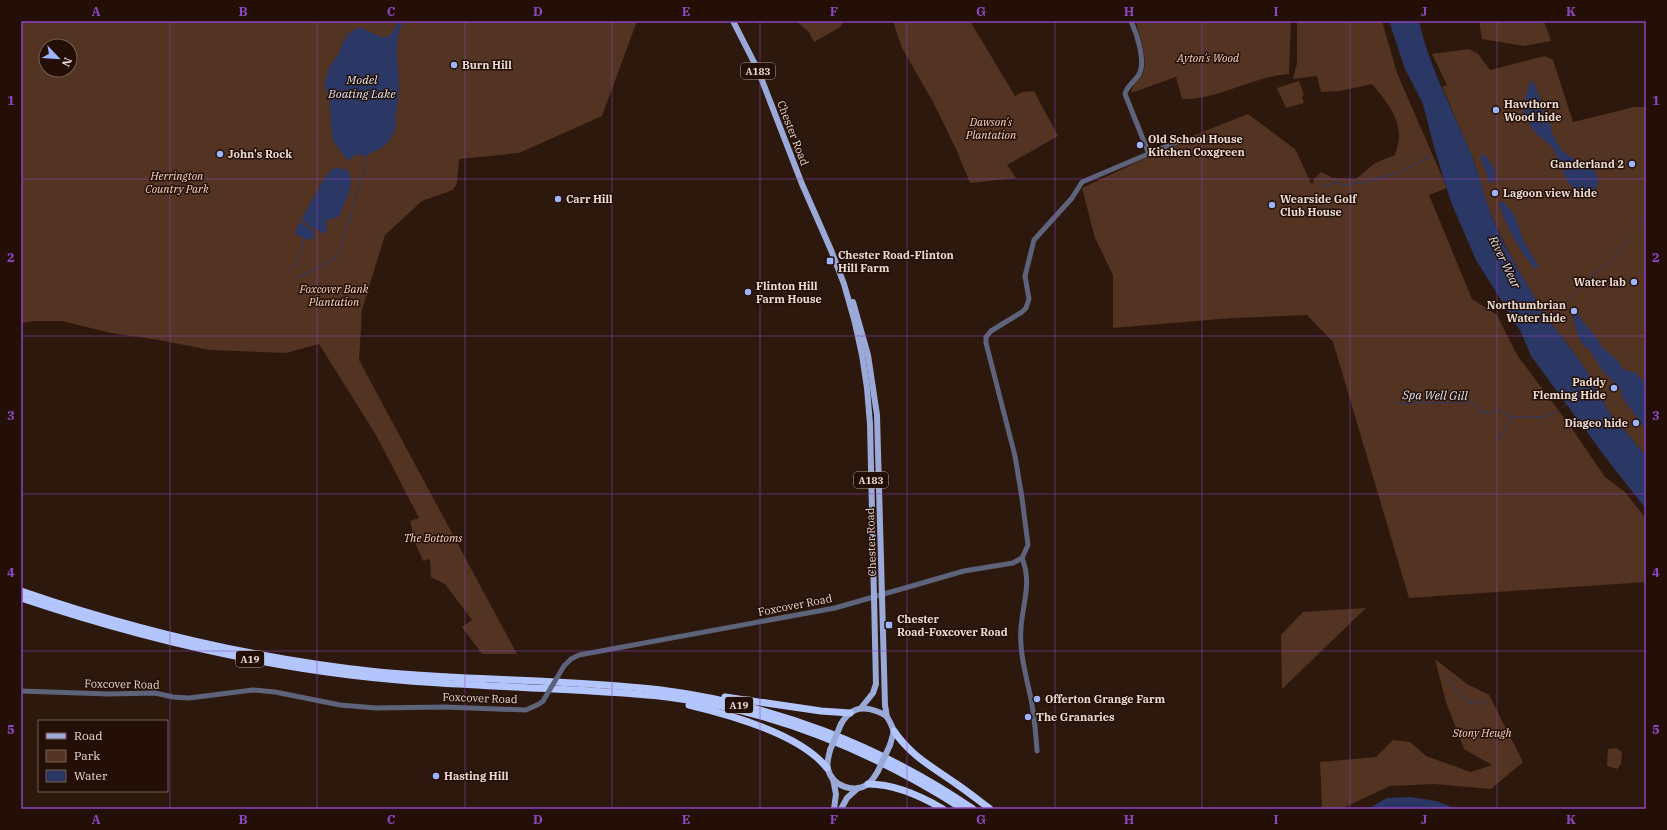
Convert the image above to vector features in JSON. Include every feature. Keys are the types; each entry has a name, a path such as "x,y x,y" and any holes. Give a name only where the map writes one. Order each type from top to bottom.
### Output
{"highway":[{"name":"A19","path":"21,591 71,608 140,628 228,649 294,661 379,672 452,678 578,684 659,690 710,698 755,709 823,731 864,747 934,784 974,809"},
{"name":"A19","path":"21,598 99,623 186,646 291,667 384,679 632,694 669,697 705,703 760,716 805,731 861,753 903,773 963,809"},
{"path":"659,690 686,691 821,711 850,713"},
{"name":"A19","path":"632,694 684,704 741,719 780,735 810,751 820,758 828,768"},
{"path":"894,731 903,744 915,755 990,809"},
{"path":"868,784 886,785 943,809"}],"main road":[{"name":"Chester Road","path":"734,21 758,70 802,184 846,283 860,322 868,355 874,390 879,450 885,705 887,717"},
{"name":"Chester Road","path":"832,253 856,323 867,388 876,684 873,693 861,708"},
{"path":"834,809 836,794 833,779 828,768 830,750 841,724 850,713 861,708 869,708 887,717 894,731 890,746 878,771 868,784 858,788 846,798 841,809"},
{"path":"833,779 843,786 858,788"}],"street":[{"path":"1131,21 1138,40 1142,67 1138,76 1128,86 1125,94 1148,154"},
{"path":"1037,751 1031,700 1021,648 1021,627 1028,586 1028,576 1022,558 1028,546 1015,456 986,340 990,331 1022,312 1026,308 1028,299 1025,276 1034,240 1072,198 1079,185 1086,180 1186,138"},
{"name":"Foxcover Road","path":"21,691 109,694 155,693 173,697 189,698 253,690 275,692 340,705 376,708 444,707 526,710 543,701 564,666 571,659 579,655 834,608 964,571 1013,563 1022,558"}],"green space":[{"name":"Herrington Country Park","path":"21,21 637,21 602,116 519,153 459,159 457,183 453,190 422,201 385,235 362,310 359,360 517,654 482,654 462,627 472,620 445,584 431,577 430,559 423,561 416,545 410,521 419,518 376,435 319,344 286,353 210,350 159,340 111,333 62,321 34,321 21,323"},
{"path":"796,21 845,21 839,28 814,42 809,32"},
{"name":"Dawson's Plantation","path":"893,21 970,21 1015,96 1022,92 1034,91 1058,136 1007,165 1016,178 970,183 956,149 933,102 902,48"},
{"name":"Ayton's Wood","path":"1135,21 1291,21 1289,74 1263,79 1195,99 1182,99 1176,77 1131,93 1134,85 1142,75 1145,64 1142,43"},
{"path":"1297,21 1382,21 1397,73 1447,188 1429,195 1472,299 1497,315 1517,355 1568,423 1605,477 1625,492 1646,519 1646,582 1409,598 1333,342 1307,315 1232,318 1113,328 1113,275 1095,238 1082,188 1195,135 1248,114 1295,149 1312,185 1314,179 1321,172 1333,178 1356,179 1375,163 1395,155 1399,136 1398,126 1393,113 1372,84 1340,91 1321,92 1317,76 1293,79 1297,63"},
{"path":"1479,21 1544,21 1551,41 1524,46 1482,39"},
{"path":"1469,49 1478,54 1490,70 1545,56 1553,60 1573,122 1634,107 1646,107 1646,456 1609,412 1592,379 1552,324 1554,316 1546,313 1544,314 1512,259 1493,219 1485,199 1474,161 1442,87 1447,85 1432,54"},
{"path":"1299,81 1304,95 1302,96 1304,103 1286,108 1277,88"},
{"path":"1366,608 1282,689 1281,635 1303,612"},
{"name":"Stony Heugh","path":"1435,659 1467,684 1489,695 1523,762 1491,789 1434,784 1390,786 1341,809 1321,809 1320,762 1376,757 1393,740 1410,742 1426,756 1471,772 1492,765 1464,749 1446,702"},
{"path":"1616,748 1622,752 1621,764 1617,769 1607,766 1608,749"}],"water":[{"name":"Model Boating Lake","path":"398,21 403,21 397,46 399,91 394,132 389,141 378,150 367,156 355,155 348,161 334,142 332,136 329,97 324,85 329,68 340,51 348,34 359,27 384,38 393,31"},
{"name":"River Wear","path":"1389,21 1419,21 1423,38 1435,71 1470,151 1492,217 1510,254 1544,314 1553,314 1552,324 1592,379 1609,412 1646,456 1646,509 1606,458 1531,356 1521,332 1476,260 1451,202 1434,147 1423,104 1405,69"},
{"path":"1533,81 1551,126 1552,133 1562,151 1578,162 1588,164 1594,169 1598,180 1598,186 1590,193 1576,191 1566,179 1553,148 1534,131 1524,115 1525,99 1530,82"},
{"path":"1485,154 1495,171 1495,181 1490,183 1480,157"},
{"path":"339,168 349,172 351,183 350,189 340,216 326,221 327,229 323,234 317,229 315,230 302,220 302,218 324,179 332,169"},
{"path":"1503,201 1515,216 1523,240 1539,267 1535,269 1514,238 1499,204"},
{"path":"299,222 314,232 314,238 308,240 295,234"},
{"path":"1577,311 1579,312 1578,315 1601,346 1618,361 1623,369 1634,373 1639,371 1637,376 1646,381 1646,385 1643,387 1646,392 1646,430 1622,397 1621,390 1602,370 1589,349 1585,347 1579,339 1572,315"},
{"path":"1411,797 1436,801 1457,809 1368,809 1387,798"}],"waterway":[{"path":"1321,187 1338,182 1344,185 1365,182 1400,172 1431,156"},
{"path":"296,279 338,256 366,164"},
{"path":"347,166 347,171"},
{"path":"1639,225 1646,213"},
{"path":"291,268 296,265 303,246 304,237"},
{"path":"1603,268 1630,239"},
{"path":"1552,316 1580,286 1599,270"},
{"name":"Spa Well Gill","path":"1396,403 1410,404 1414,402 1418,404 1422,401 1426,403 1470,402 1478,406 1480,412 1492,413 1497,409 1511,417 1545,417 1559,410"},
{"path":"1562,408 1566,404"},
{"path":"1495,441 1501,437 1511,418"},
{"path":"1445,677 1459,694 1468,702 1484,702 1484,706"}],"place":[{"name":"Burn Hill","path":"454,65"},
{"name":"Hawthorn Wood hide","path":"1496,110"},
{"name":"Old School House Kitchen Coxgreen","path":"1140,145"},
{"name":"John's Rock","path":"220,154"},
{"name":"Ganderland 2","path":"1632,164"},
{"name":"Lagoon view hide","path":"1495,193"},
{"name":"Carr Hill","path":"558,199"},
{"name":"Wearside Golf Club House","path":"1272,205"},
{"name":"Chester Road-Flinton Hill Farm","path":"830,261"},
{"name":"Water lab","path":"1634,282"},
{"name":"Flinton Hill Farm House","path":"748,292"},
{"name":"Northumbrian Water hide","path":"1574,311"},
{"name":"Paddy Fleming Hide","path":"1614,388"},
{"name":"Diageo hide","path":"1636,423"},
{"name":"Chester Road-Foxcover Road","path":"889,625"},
{"name":"Offerton Grange Farm","path":"1037,699"},
{"name":"The Granaries","path":"1028,717"},
{"name":"Hasting Hill","path":"436,776"}],"park label":[{"name":"Foxcover Bank Plantation","path":"334,295"},
{"name":"The Bottoms","path":"433,538"}]}
